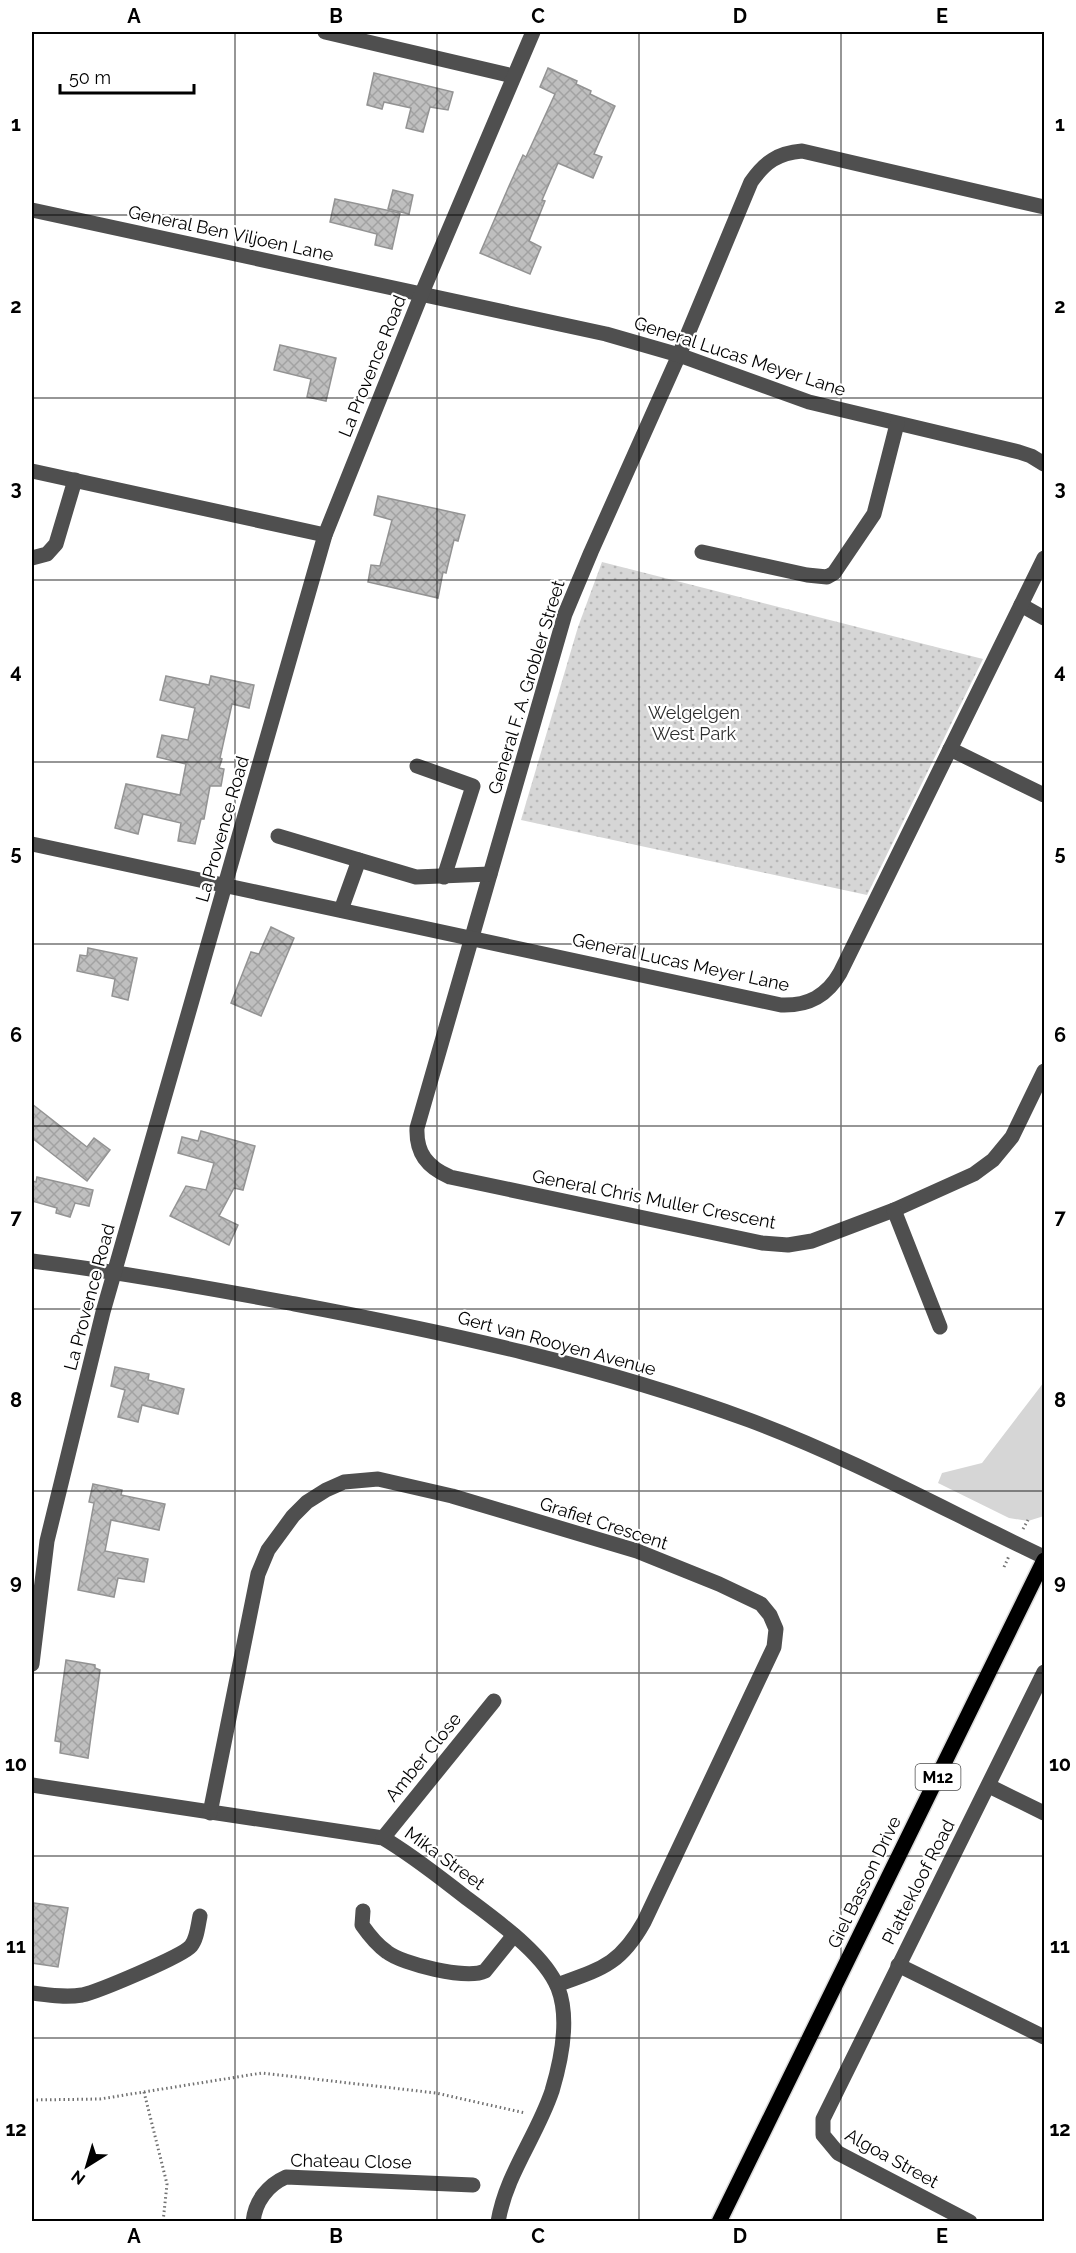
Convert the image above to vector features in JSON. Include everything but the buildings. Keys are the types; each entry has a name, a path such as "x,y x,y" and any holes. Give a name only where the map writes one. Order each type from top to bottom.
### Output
{"main road":[{"name":"Giel Basson Drive","path":"719,2222 1044,1558"}],"street":[{"path":"325,32 513,76"},
{"name":"La Provence Road","path":"32,1664 47,1541 115,1271 325,535 422,293 533,32"},
{"path":"679,355 751,182 767,162 776,157 789,152 802,151 819,154 1044,207"},
{"name":"General Ben Viljoen Lane","path":"32,210 422,293"},
{"name":"General Lucas Meyer Lane","path":"422,293 606,334 679,355 809,402 1019,452 1044,464"},
{"name":"General F. A. Grobler Street","path":"471,938 565,614 679,355"},
{"path":"702,552 807,575 827,577 834,573 874,514 897,424"},
{"path":"32,471 325,535"},
{"path":"32,558 47,554 56,544 75,480"},
{"name":"General Lucas Meyer Lane","path":"32,844 781,1005 796,1006 817,998 833,985 1044,558"},
{"path":"1021,605 1044,618"},
{"path":"950,749 1044,795"},
{"path":"417,766 473,786 444,877"},
{"path":"278,836 416,877 490,874"},
{"path":"341,910 359,860"},
{"name":"General Chris Muller Crescent","path":"471,938 417,1128 417,1139 426,1163 436,1171 450,1177 762,1243 788,1245 812,1241 894,1210 974,1174 993,1160 1012,1137 1044,1071"},
{"path":"894,1210 940,1327"},
{"name":"Gert van Rooyen Avenue","path":"32,1261 115,1271 330,1311 507,1347 594,1370 668,1392 751,1421 835,1456 1044,1558"},
{"name":"Grafiet Crescent","path":"210,1813 258,1574 268,1550 293,1516 307,1502 344,1482 378,1479 452,1496 638,1551 761,1604 770,1615 776,1629 774,1647 644,1922 633,1942 619,1957 605,1967 557,1985"},
{"name":"Plattekloof Road","path":"826,2110 1044,1672"},
{"name":"Amber Close","path":"383,1838 494,1701"},
{"name":"Mika Street","path":"32,1785 383,1838 406,1851 514,1935 534,1954 557,1985 563,2023 561,2056 552,2091 542,2117 511,2178 501,2203 498,2222"},
{"path":"989,1786 1044,1813"},
{"path":"363,1911 362,1925 388,1953 401,1960 455,1974 467,1975 485,1971 514,1935"},
{"path":"32,1993 85,1995 172,1959 190,1948 194,1942 200,1916"},
{"path":"898,1965 1044,2037"},
{"name":"Algoa Street","path":"826,2110 823,2119 824,2135 838,2153 970,2222"},
{"name":"Chateau Close","path":"253,2222 260,2200 267,2189 286,2177 473,2185"}],"path":[{"path":"32,2100 100,2098 262,2073 436,2093 542,2117"},
{"path":"144,2092 166,2184 163,2222"}],"green space":[{"name":"Welgelgen West Park","path":"602,562 983,659 867,895 521,820 578,627"},
{"path":"1044,1382 1044,1516 1028,1521 1009,1518 938,1483 942,1473 982,1463"}]}
